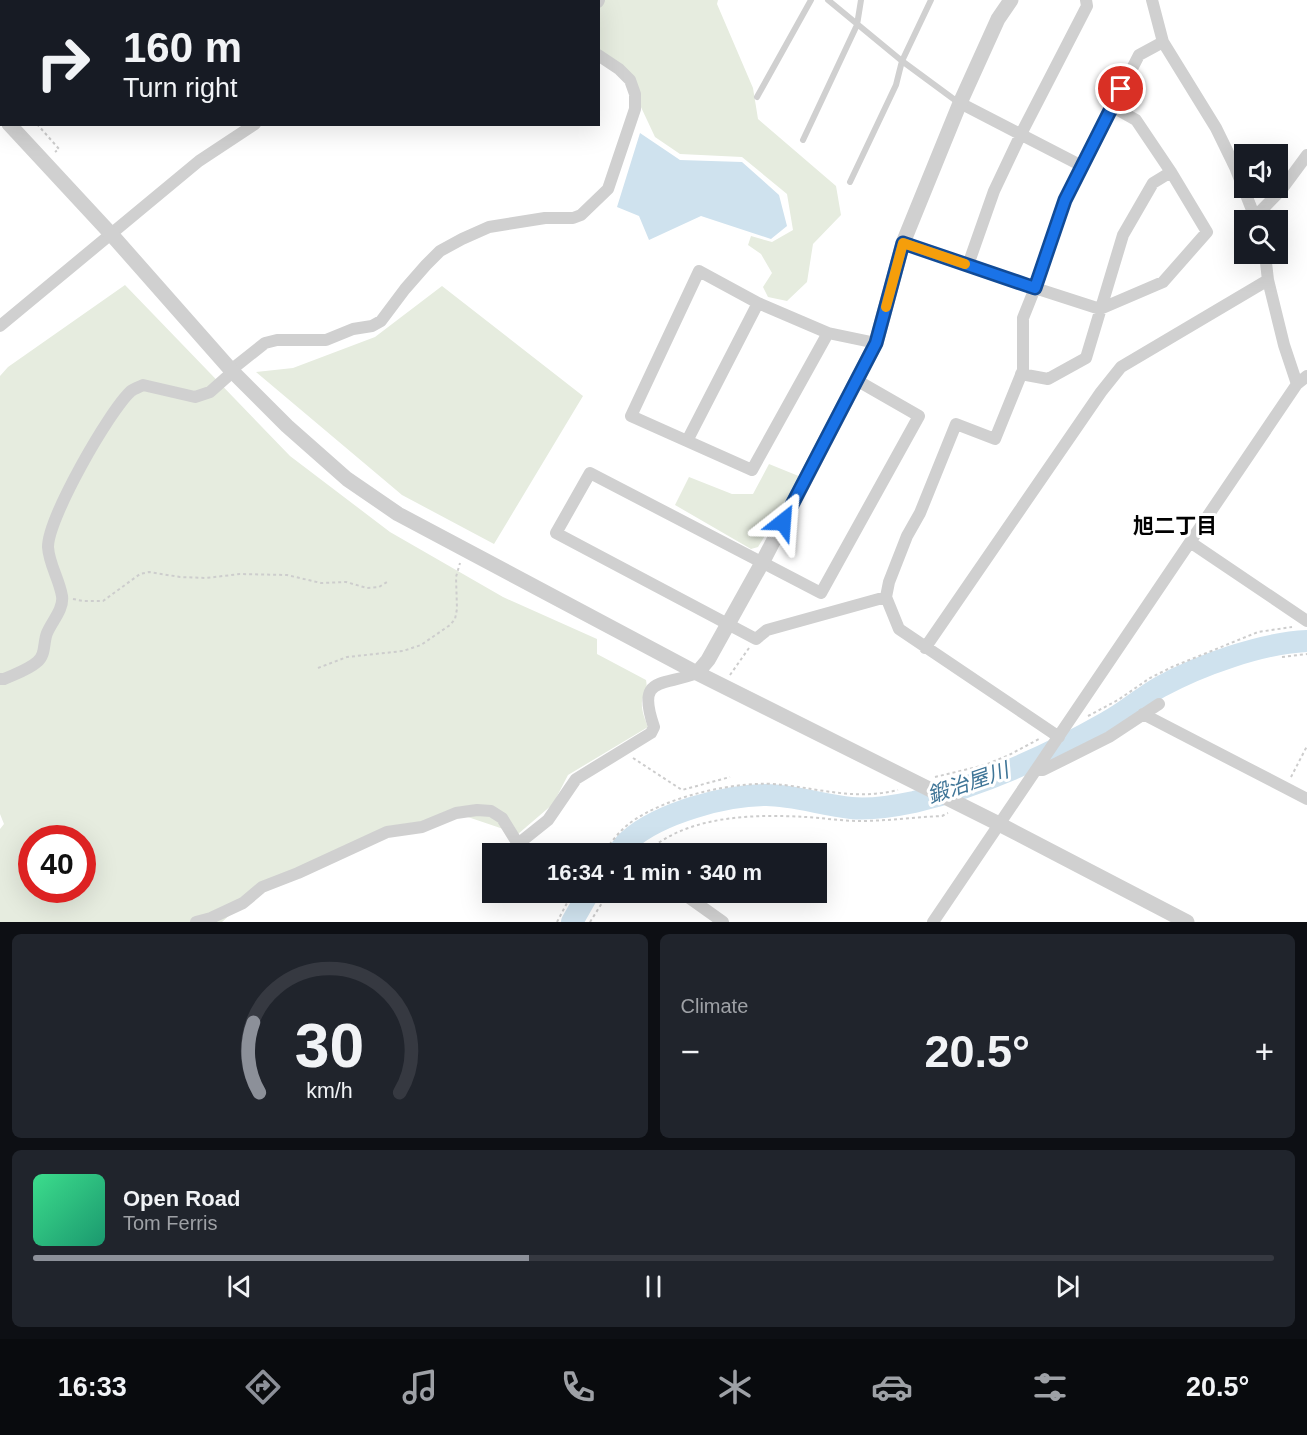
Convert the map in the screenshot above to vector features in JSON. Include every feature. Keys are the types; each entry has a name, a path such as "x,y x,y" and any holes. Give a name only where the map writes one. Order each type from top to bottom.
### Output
{"street":[{"path":"523,843 548,820 576,779 651,733 654,727 648,709 648,699 651,690 661,682 686,678 697,673 708,660 762,563 876,343 903,243 960,103 998,19 1011,0"},
{"path":"968,265 994,191 1086,6 1086,0"},
{"path":"1152,0 1163,42 1216,128 1251,210"},
{"path":"1056,736 899,629 886,597 889,582 907,536 920,513 956,424 995,439 1023,370 1023,318 1065,200 1139,55 1163,42"},
{"path":"0,679 36,663 42,656 47,634 62,599 50,558 48,546 51,534 68,491 109,420 132,391 143,385 195,398 210,392 228,376 231,370 266,344 277,340 326,340 381,321 426,265 440,251 462,239 489,227 545,218 573,218 581,215 608,189 635,109 635,94 630,80 619,69 600,56"},
{"path":"960,103 1082,166"},
{"path":"903,243 1100,309 1163,282 1207,231 1136,120 1113,107"},
{"path":"11,126 111,234 231,370 287,426 347,479 398,514 697,673 956,802 1187,922"},
{"path":"0,326 199,162 252,126"},
{"path":"1263,210 1307,155"},
{"path":"1021,374 1048,379 1086,358 1123,235 1153,183 1171,172"},
{"path":"933,922 1038,767 1056,736 1068,723 1302,380 1284,345 1266,264"},
{"path":"828,333 752,470 631,416 699,271 758,303 828,333 876,343"},
{"path":"925,648 1101,392 1121,367 1268,280"},
{"path":"687,441 758,303"},
{"path":"858,381 919,416 821,592 590,473 556,533 756,639 767,630 886,597"},
{"path":"1190,542 1307,621"},
{"path":"1038,767 1043,770 1109,737 1159,704"},
{"path":"1143,714 1307,799"},
{"path":"196,922 211,918 243,903 262,887 387,832 422,827 456,813 491,811 502,818 514,843"},
{"path":"696,903 723,922"}],"lane":[{"path":"757,97 811,0"},
{"path":"828,0 902,61 960,103"},
{"path":"803,140 857,24 861,0"},
{"path":"850,182 896,85 902,61 931,0"}],"path":[{"path":"39,126 58,149 55,152"},
{"path":"318,668 347,657 403,651 421,645 450,625 455,619 457,609 456,577 466,549"},
{"path":"62,599 103,601 140,574 149,572 206,578 240,574 287,575 321,583 346,582 367,588 379,587 387,582"},
{"path":"1068,723 1074,723 1097,712 1150,678 1172,667 1258,632 1295,626"},
{"path":"723,686 756,639"},
{"path":"1282,657 1307,654"},
{"path":"611,843 639,817 683,798 704,792 764,783 875,795 921,785 933,778 985,765 1056,736"},
{"path":"1285,788 1307,747"},
{"path":"624,749 627,754 682,790 730,777"},
{"path":"659,843 702,822 757,816 803,816 860,821 942,816 956,802"},
{"path":"557,922 566,903"},
{"path":"590,922 602,903"}],"shaded area":[{"path":"600,0 718,0 717,4 753,88 758,119 836,186 841,215 813,244 807,282 787,301 768,297 763,287 772,273 761,254 748,245 751,236 772,242 793,230 787,194 742,157 680,154 655,137 640,105 631,77 600,51"},
{"path":"125,285 290,456 390,532 503,597 597,639 597,654 646,680 642,704 648,727 568,775 553,804 518,834 456,813 342,853 243,903 222,922 0,922 0,829 4,824 0,814 0,376 8,367"},
{"path":"442,286 583,396 494,544 402,495 256,372 293,368 375,337"},
{"path":"769,464 801,477 758,547 751,549 675,505 689,477 732,494 753,494"}],"water":[{"path":"640,133 680,160 742,162 779,195 787,226 771,239 701,216 649,240 639,216 617,207"}],"waterway":[{"name":"鍛治屋川","path":"625,843 642,830 675,814 732,798 776,795 840,807 867,808 914,802 964,788 1014,769 1061,747 1114,718 1160,687 1212,663 1271,646 1307,641"},
{"name":"鍛治屋川","path":"572,922 583,903"}],"slow traffic":[{"path":"886,307 903,243 965,264"}],"district":[{"name":"旭二丁目","path":"1175,526"}],"route":[{"path":"783,522 876,343 903,243 1035,288 1065,200 1121,89"}]}
